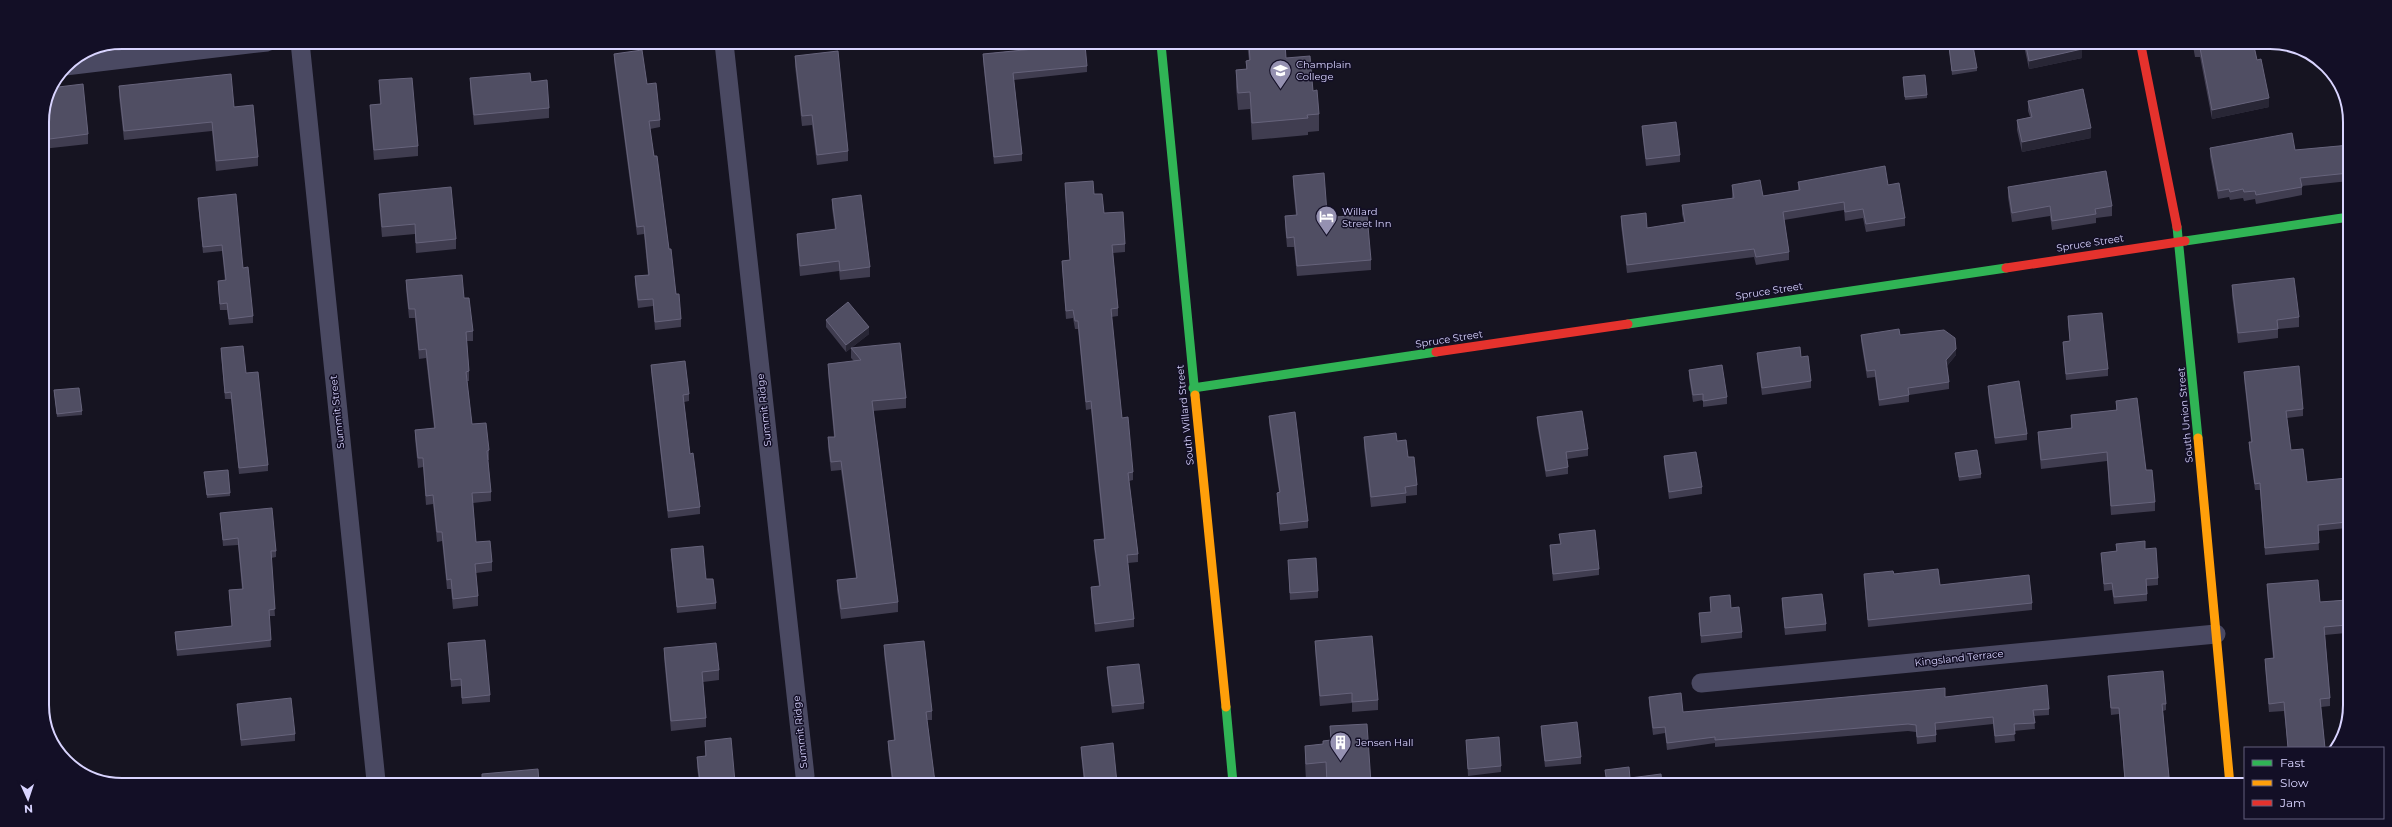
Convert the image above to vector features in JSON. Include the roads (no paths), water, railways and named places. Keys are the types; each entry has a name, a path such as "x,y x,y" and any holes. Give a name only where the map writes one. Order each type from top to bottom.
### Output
{"main road":[{"name":"South Willard Street","path":"1160,49 1232,778"},
{"name":"South Union Street","path":"2142,49 2180,240 2229,778"},
{"name":"Spruce Street","path":"1193,388 2180,240 2343,218"}],"street":[{"path":"77,65 208,49"},
{"name":"Summit Street","path":"301,49 376,778"},
{"name":"Summit Ridge","path":"725,49 805,776"},
{"name":"Kingsland Terrace","path":"1702,683 2216,634"}],"place":[{"name":"Champlain College","path":"1281,90"},
{"name":"Willard Street Inn","path":"1327,236"},
{"name":"Jensen Hall","path":"1341,762"}]}
